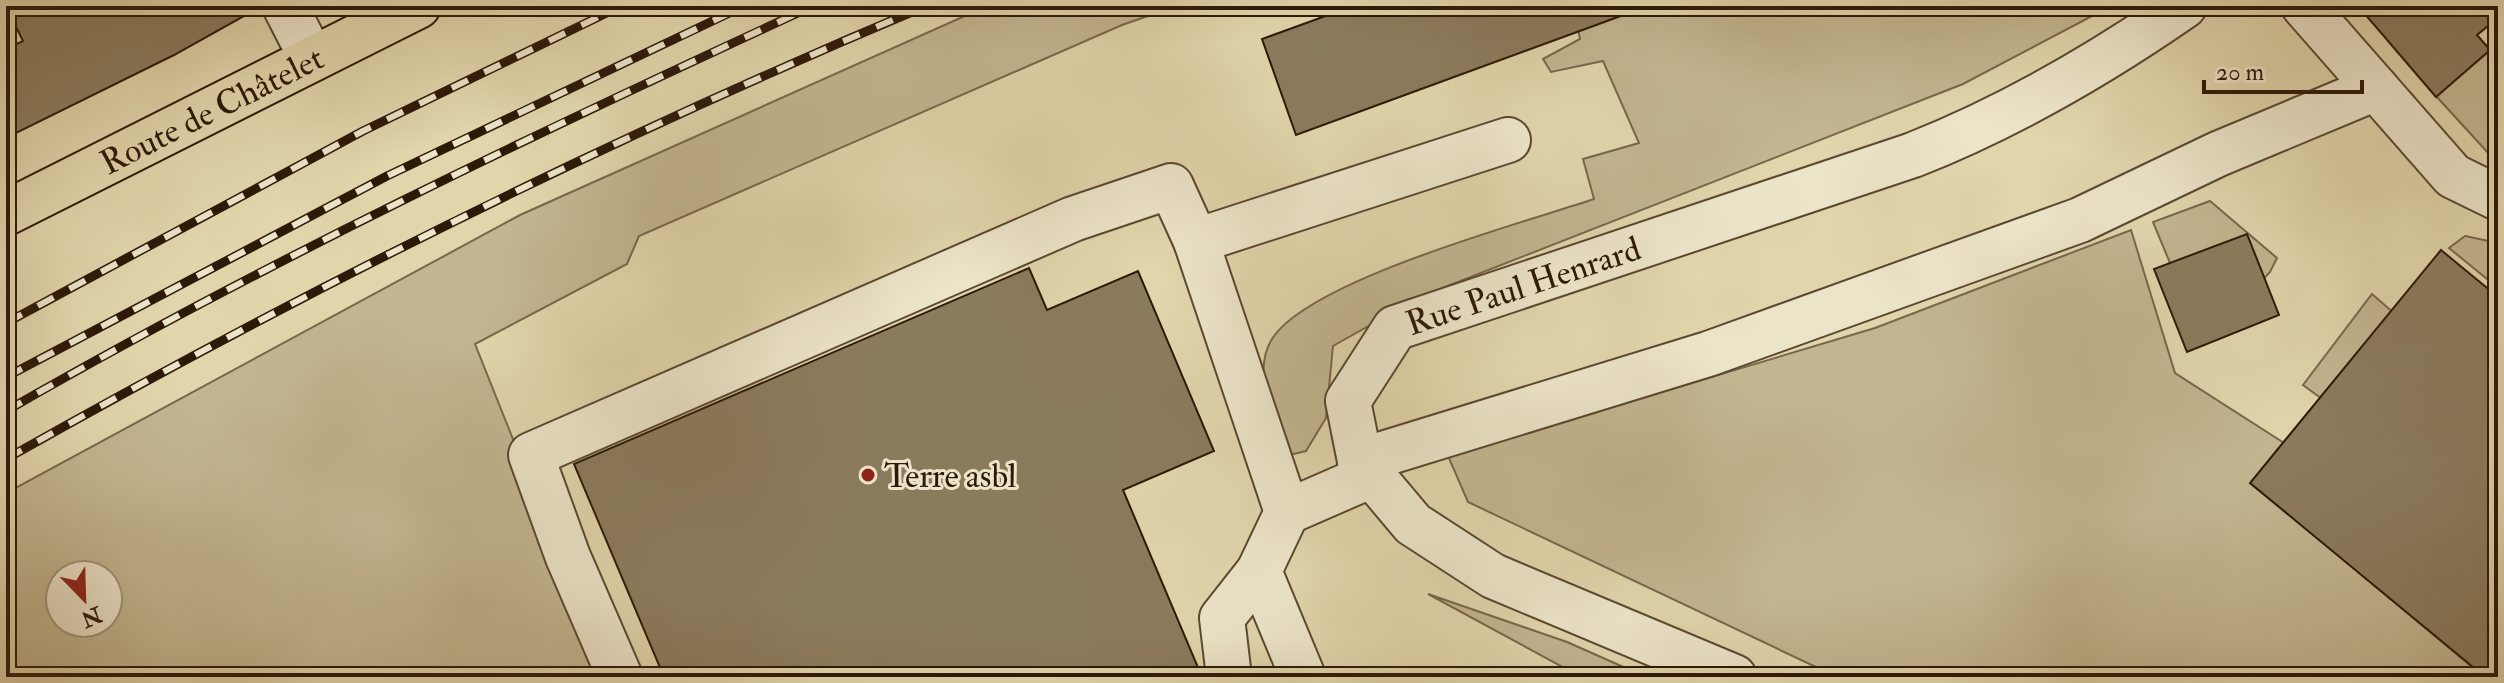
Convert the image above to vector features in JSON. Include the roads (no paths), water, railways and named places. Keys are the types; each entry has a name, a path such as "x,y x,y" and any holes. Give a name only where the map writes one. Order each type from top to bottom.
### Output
{"main road":[{"name":"Route de Châtelet","path":"6,213 418,6"}],"street":[{"path":"285,6 312,59"},
{"name":"Rue Paul Henrard","path":"1734,677 1493,576 1413,524 1366,468 1348,401 1395,328 1913,155 1979,129 2132,42 2184,6"},
{"path":"2304,6 2453,176 2498,198"},
{"path":"1229,677 1222,618 1259,571 1287,512 1366,468 1708,354 2080,220 2218,154 2376,88"},
{"path":"1196,241 1508,140"},
{"path":"620,677 568,557 531,455 1073,219 1171,186 1196,241 1287,512"},
{"path":"1259,571 1303,677"}],"railway":[{"path":"6,323 363,131 621,6"},
{"path":"6,377 387,176 744,6"},
{"path":"6,411 304,250 608,101 813,6"},
{"path":"6,459 231,336 459,219 691,109 926,6"}],"place":[{"name":"Terre asbl","path":"868,475"}]}
